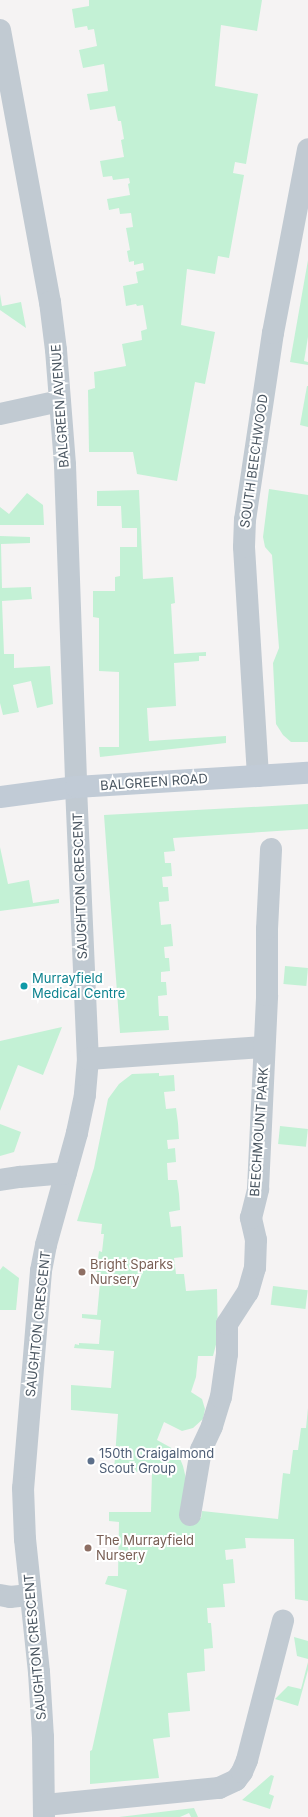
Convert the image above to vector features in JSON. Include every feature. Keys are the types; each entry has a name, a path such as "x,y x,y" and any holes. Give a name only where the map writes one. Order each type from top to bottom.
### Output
{"street":[{"name":"BALGREEN AVENUE","path":"0,30 50,302 60,401 65,465 76,787"},
{"name":"SOUTH BEECHWOOD","path":"258,776 244,547 244,520 273,333 308,149"},
{"path":"0,414 60,401"},
{"name":"BALGREEN ROAD","path":"0,797 76,787 308,773"},
{"name":"SAUGHTON CRESCENT","path":"45,1811 39,1672 30,1595 23,1511 23,1488 41,1271 46,1245 66,1173 84,1095 88,1059 76,787"},
{"name":"BEECHMOUNT PARK","path":"190,1515 201,1450 212,1426 221,1396 227,1354 227,1324 248,1292 256,1268 256,1240 250,1218 258,1189 267,995 267,928 271,849"},
{"name":"BEECHMOUNT PARK","path":"88,1059 264,1047"},
{"path":"0,1180 66,1173"},
{"path":"0,1596 10,1597 30,1595"},
{"path":"45,1811 219,1788 236,1780 242,1772 247,1760 283,1621"}],"green space":[{"path":"89,0 262,0 257,31 221,25 215,86 258,94 246,164 235,162 233,173 244,175 229,258 218,256 215,274 187,269 181,325 215,332 205,384 195,382 177,481 137,474 133,452 89,452 88,390 95,388 94,372 126,366 122,344 142,340 141,331 147,329 143,305 137,306 136,304 126,306 123,286 138,283 136,272 144,270 143,263 134,265 134,261 129,262 127,251 130,250 126,228 133,227 131,213 120,214 119,208 109,210 107,199 130,195 128,184 130,183 129,178 113,180 112,176 103,177 100,161 124,157 121,140 124,139 121,121 118,121 115,106 90,110 87,94 108,91 104,64 83,68 79,50 97,46 94,29 88,30 87,26 75,28 72,9 89,6"},
{"path":"308,260 308,337 304,361 308,362 308,365 290,362"},
{"path":"0,294 2,306 21,302 26,328 0,310"},
{"path":"308,386 308,427 300,425"},
{"path":"269,489 308,495 308,742 291,742 283,735 276,724 273,663 279,648 272,555 265,547 263,537"},
{"path":"139,490 143,579 173,577 175,603 171,604 174,654 206,652 206,656 199,656 199,661 174,663 176,706 147,708 149,741 226,736 226,743 100,757 99,747 119,747 119,672 99,671 99,618 93,617 93,591 115,591 115,577 120,576 120,547 137,547 137,528 122,528 121,506 97,506 97,491"},
{"path":"27,493 43,505 44,525 0,525 0,507 9,514"},
{"path":"0,536 30,537 30,543 1,544 2,588 31,587 32,599 2,601 4,654 14,654 14,668 50,666 53,704 37,708 31,681 13,685 19,712 3,715 0,703"},
{"path":"308,804 308,829 173,838 175,851 164,852 165,863 171,863 172,876 162,877 163,887 168,887 169,901 159,902 161,925 171,924 173,946 164,947 165,958 169,958 170,971 161,972 161,982 166,982 167,995 158,996 159,1016 168,1016 169,1030 120,1033 104,815"},
{"path":"0,847 8,884 29,880 33,903 59,899 59,903 0,911"},
{"path":"285,966 308,968 306,986 283,984"},
{"path":"62,1027 43,1075 18,1065 0,1111 0,1041"},
{"path":"159,1073 159,1076 174,1075 175,1091 164,1092 166,1109 176,1108 178,1123 179,1139 167,1140 168,1149 175,1148 176,1162 167,1163 168,1180 177,1180 179,1194 180,1210 169,1212 171,1227 181,1226 183,1257 174,1258 176,1274 184,1274 186,1291 217,1289 218,1337 213,1356 198,1356 196,1377 191,1392 202,1399 205,1409 203,1419 193,1428 182,1431 164,1422 157,1440 177,1451 183,1466 187,1483 186,1517 201,1518 202,1511 278,1519 283,1473 290,1474 293,1450 298,1450 301,1428 306,1428 308,1408 308,1601 295,1599 294,1539 245,1538 246,1548 225,1550 226,1560 233,1559 235,1583 223,1584 225,1607 207,1608 208,1623 211,1623 213,1648 204,1649 205,1671 187,1673 190,1711 168,1713 170,1737 153,1739 159,1778 90,1784 90,1751 92,1750 127,1590 105,1584 108,1576 118,1576 119,1522 109,1521 109,1512 151,1512 152,1472 114,1471 118,1414 71,1410 71,1385 111,1388 114,1351 74,1348 75,1344 79,1345 79,1343 99,1344 101,1320 82,1318 82,1314 97,1315 100,1283 95,1282 99,1251 102,1252 104,1234 101,1234 102,1224 77,1221 94,1168 108,1099 119,1084 132,1074"},
{"path":"0,1124 21,1132 14,1152 0,1156"},
{"path":"280,1126 308,1129 306,1147 278,1144"},
{"path":"3,1266 19,1278 16,1310 0,1310 0,1270"},
{"path":"273,1286 308,1290 305,1309 271,1305"},
{"path":"294,1637 308,1641 308,1659 297,1656"},
{"path":"308,1662 308,1670 298,1706 275,1699 288,1686 301,1689"},
{"path":"271,1775 274,1776 269,1794 274,1796 270,1809 242,1800"},
{"path":"194,1808 198,1817 191,1817 189,1813 180,1817 119,1817"}],"place":[{"name":"Murrayfield Medical Centre","path":"24,986"},
{"name":"Bright Sparks Nursery","path":"82,1272"},
{"name":"150th Craigalmond Scout Group","path":"91,1461"},
{"name":"The Murrayfield Nursery","path":"88,1548"}]}
